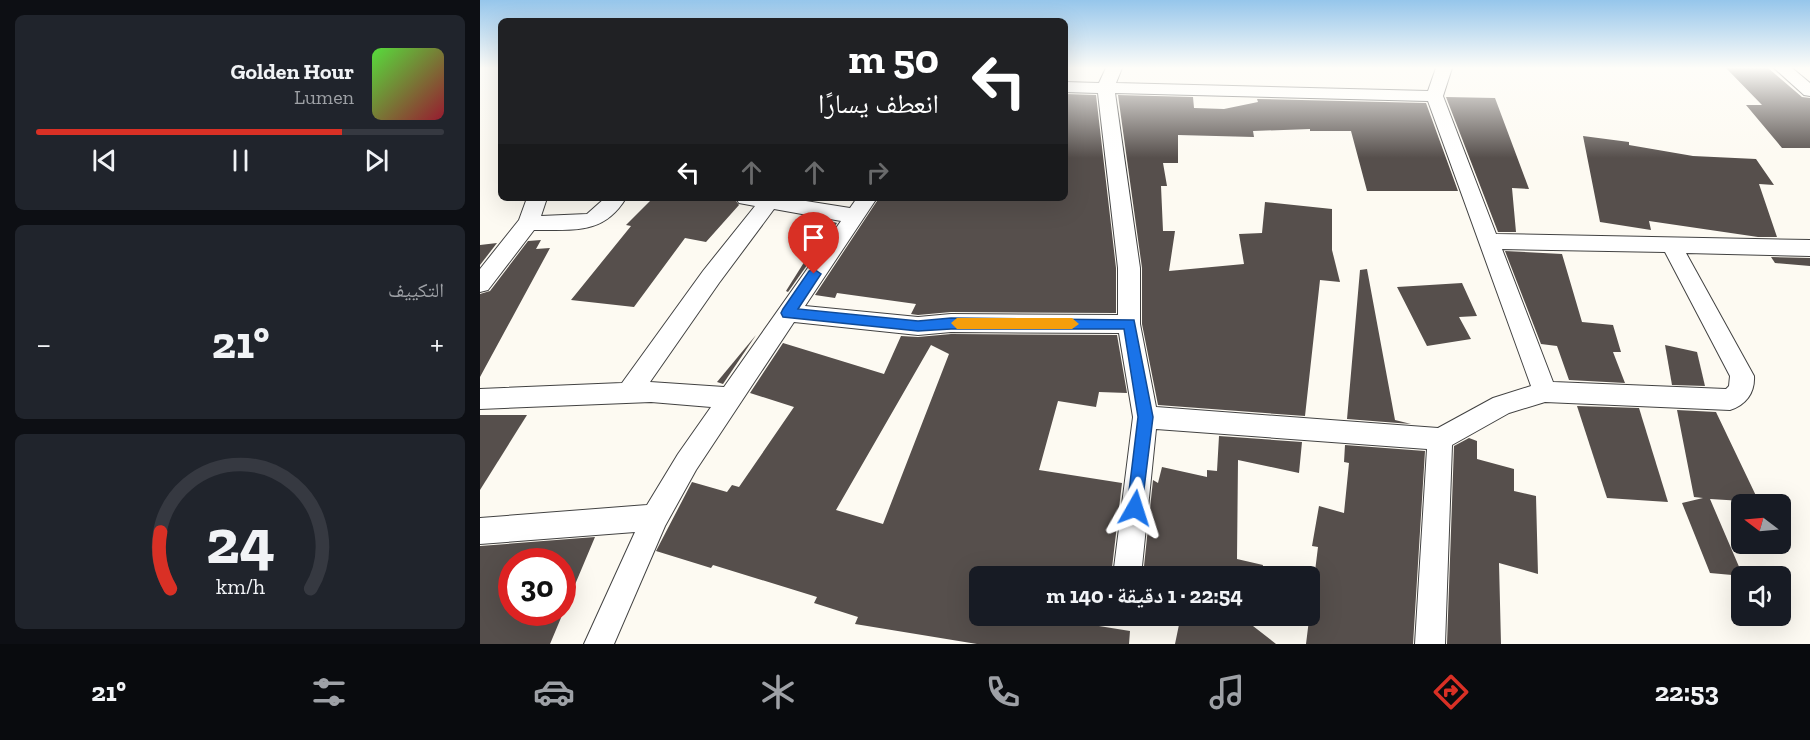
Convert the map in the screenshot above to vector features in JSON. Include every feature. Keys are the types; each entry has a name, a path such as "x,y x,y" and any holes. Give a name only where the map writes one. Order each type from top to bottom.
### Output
{"street":[{"path":"1112,98 1129,268 1130,324 1145,417 1128,566"},
{"path":"1437,98 1545,393"},
{"path":"482,279 528,223 536,201"},
{"path":"528,223 591,221 604,212 613,201"},
{"path":"763,201 860,207"},
{"path":"629,393 711,277 769,202"},
{"path":"599,644 655,517 687,462 860,207"},
{"path":"1489,241 1810,248"},
{"path":"1145,417 1440,438 1502,405 1545,393 1730,400 1736,396 1743,385 1742,376 1671,245"},
{"path":"788,313 918,326 951,323 1130,324"},
{"path":"480,399 651,392 730,398"},
{"path":"1430,644 1440,438"},
{"path":"480,531 655,517"}],"building":[{"path":"1068,98 1096,98 1116,268 1116,313 951,312 918,315 911,314 916,304 837,293 835,298 815,295 877,201 1068,201"},
{"path":"1118,98 1193,98 1194,108 1224,109 1258,102 1257,99 1426,103 1458,191 1367,191 1351,131 1310,131 1310,129 1253,131 1254,137 1178,135 1178,163 1163,163 1167,186 1161,186 1163,231 1175,231 1169,271 1244,264 1239,234 1262,233 1265,202 1332,209 1332,250 1340,282 1320,280 1305,416 1158,405 1142,324 1142,268"},
{"path":"1446,98 1495,98 1529,189 1512,188 1516,232 1498,232"},
{"path":"1755,98 1810,98 1810,148 1782,148 1746,105 1762,105"},
{"path":"1583,136 1629,142 1629,145 1693,156 1756,159 1774,185 1759,184 1777,237 1758,237 1649,221 1651,230 1600,222"},
{"path":"650,201 736,201 739,205 706,242 685,238 634,307 571,300 631,226 626,225"},
{"path":"830,221 837,223 788,292 786,291"},
{"path":"541,240 536,249 550,248 480,377 480,294 490,291 528,241"},
{"path":"497,243 480,265 480,245"},
{"path":"1505,251 1562,254 1582,322 1613,325 1621,352 1613,352 1625,383 1569,380 1557,346 1541,344"},
{"path":"1771,257 1810,258 1810,266 1775,263"},
{"path":"1367,269 1395,420 1411,424 1347,419 1360,270"},
{"path":"1462,283 1477,316 1459,317 1471,339 1427,346 1397,287"},
{"path":"756,335 723,384 717,382"},
{"path":"1117,335 1127,393 1099,392 1096,407 1058,401 1039,470 1122,483 1112,566 969,566 969,626 1099,626 1130,631 1129,644 977,644 855,624 858,617 814,603 817,597 713,565 711,568 656,551 692,482 727,492 732,485 739,487 794,407 750,393 783,343 884,374 901,336","holes":["931,345 949,354 883,524 836,510"]},
{"path":"1665,345 1697,352 1705,386 1672,385"},
{"path":"1577,406 1639,408 1668,502 1607,498"},
{"path":"1677,410 1716,412 1755,494 1731,494 1731,500 1710,499 1731,548 1731,554 1734,554 1739,566 1731,566 1731,575 1710,573 1682,503 1703,498 1694,497"},
{"path":"480,415 527,415 480,490"},
{"path":"1219,436 1302,442 1299,473 1238,460 1237,559 1263,566 1144,566 1153,480 1158,483 1162,467 1207,477 1207,470 1217,471"},
{"path":"1469,438 1477,441 1477,459 1514,469 1514,491 1536,496 1538,574 1499,563 1501,644 1447,644 1454,446"},
{"path":"1345,445 1425,451 1413,644 1306,644 1308,626 1320,626 1320,566 1316,566 1318,547 1312,546 1319,506 1344,513 1349,463 1344,462"},
{"path":"595,537 576,582 576,548 498,548 498,626 558,626 550,644 480,644 480,546"},
{"path":"1179,626 1253,626 1276,644 1175,644"}],"slow traffic":[{"path":"957,323 1072,324"}],"route":[{"path":"814,274 788,313 918,326 951,323 1130,324 1145,417 1135,508"}]}
